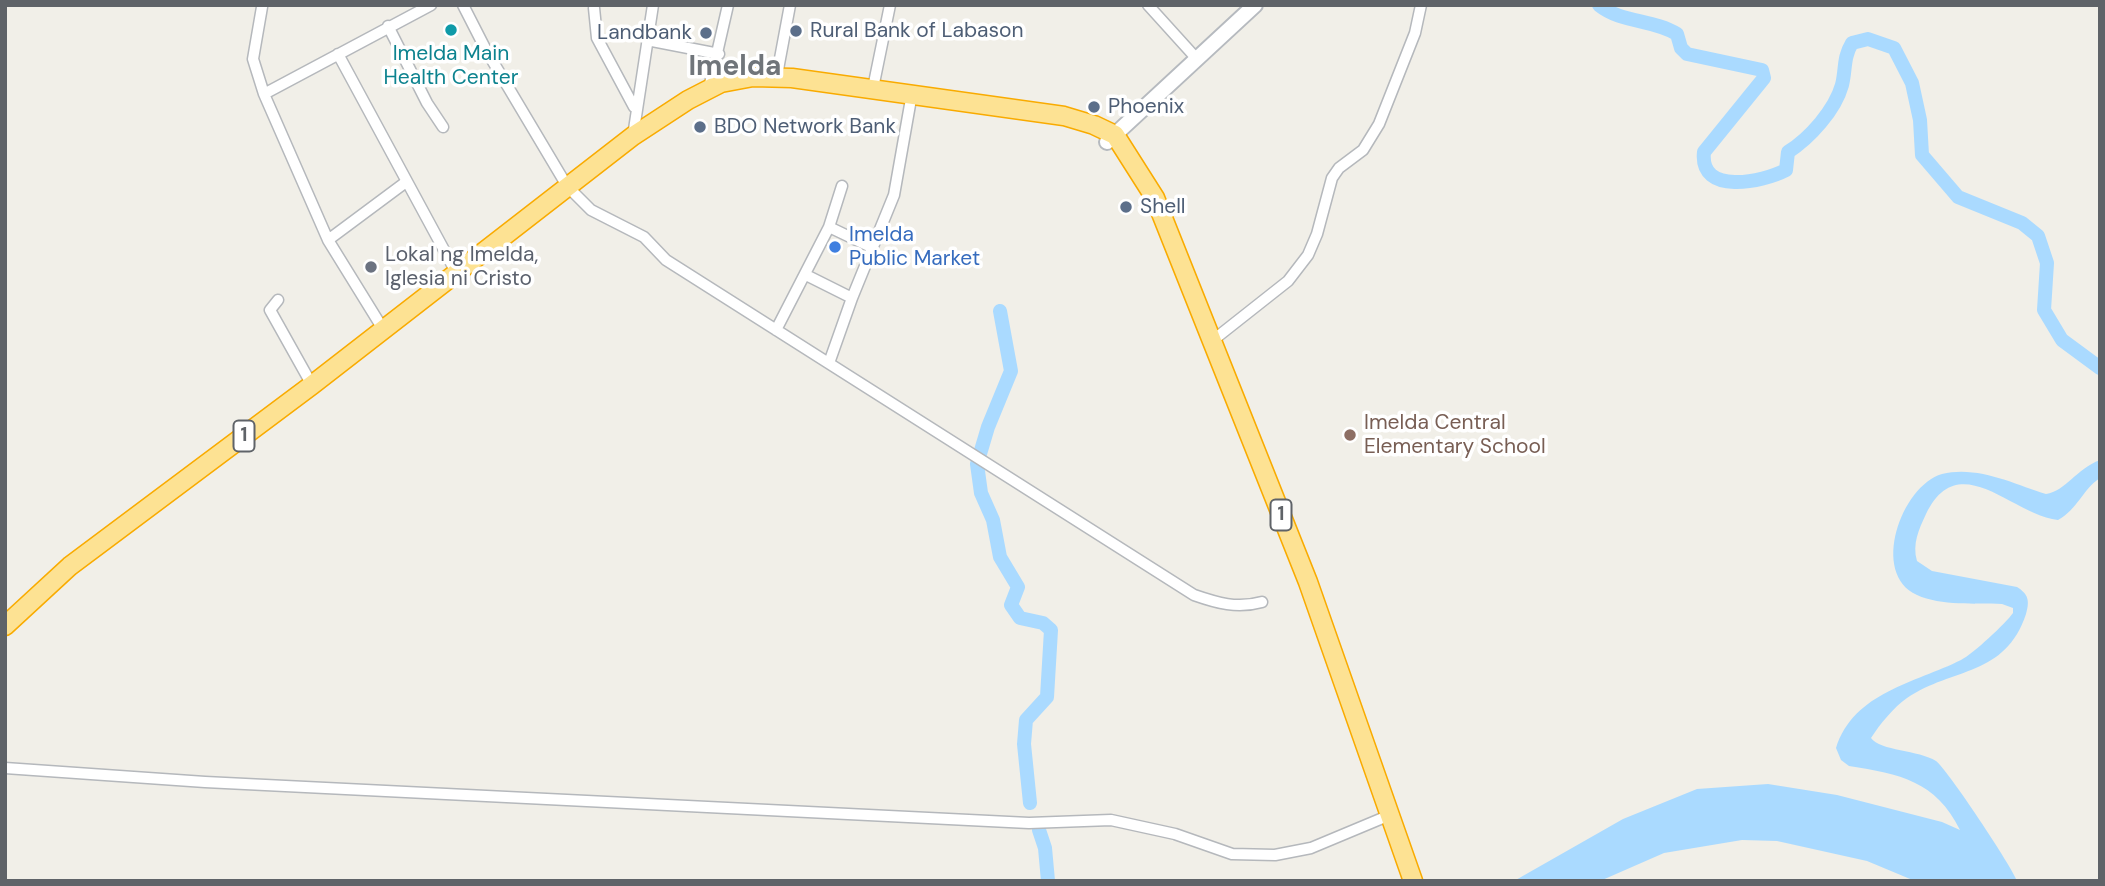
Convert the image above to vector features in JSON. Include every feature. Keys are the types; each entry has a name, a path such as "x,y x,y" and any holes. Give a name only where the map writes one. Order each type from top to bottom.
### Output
{"highway":[{"name":"1","path":"5,626 70,566 634,140 709,88 753,77 1066,123 1111,139"},
{"name":"1","path":"634,140 699,102 722,93 776,81 873,89 1064,116 1094,125 1130,157 1154,198 1308,582 1413,881"}],"main road":[{"path":"1111,139 1255,5"}],"street":[{"path":"264,94 431,5"},
{"path":"463,5 486,50 570,189 591,210 644,237 666,260 1194,595 1223,605 1246,606 1262,602"},
{"path":"634,140 635,108 653,5"},
{"path":"709,88 719,54 728,5"},
{"path":"776,81 790,5"},
{"path":"873,89 890,5"},
{"path":"1148,5 1196,58"},
{"path":"1212,341 1288,281 1308,255 1332,178 1339,168 1363,150 1379,124 1415,33 1420,5"},
{"path":"262,7 253,59 264,94 328,240 383,329"},
{"path":"594,8 597,38 635,108"},
{"path":"388,26 427,103 443,127"},
{"path":"647,40 719,54"},
{"path":"338,54 457,274"},
{"path":"830,363 852,298 894,195 911,99"},
{"path":"328,240 407,182"},
{"path":"776,330 829,227 842,186"},
{"path":"829,227 873,248"},
{"path":"806,275 852,298"},
{"path":"278,300 270,310 312,385"},
{"path":"5,768 205,782 1030,823 1111,820 1175,834 1232,854 1275,855 1311,848 1390,815"}],"water":[{"path":"2100,460 2100,478 2065,516 2058,520 2040,516 1987,490 1970,485 1954,486 1939,495 1926,514 1919,531 1915,549 1917,561 1932,571 2017,587 2027,598 2026,614 2017,634 2005,649 1976,668 1924,688 1907,698 1887,716 1871,738 1883,746 1936,761 1979,819 2017,881 1915,881 1867,861 1777,841 1742,840 1664,853 1600,881 1514,881 1623,819 1697,789 1768,784 1837,795 1942,822 1960,830 1940,800 1928,790 1884,772 1849,766 1841,760 1836,748 1845,729 1871,702 1906,683 1966,657 2013,613 2013,608 2002,604 1937,601 1917,595 1903,584 1895,569 1893,551 1896,531 1914,495 1927,482 1942,474 1982,474 2046,494 2059,489"}],"waterway":[{"path":"1599,5 1617,15 1677,34 1681,48 1687,54 1762,70 1764,78 1704,152 1705,166 1711,175 1734,182 1763,178 1786,170 1788,152 1813,131 1834,104 1842,85 1846,59 1852,43 1868,39 1894,48 1912,83 1920,120 1922,155 1958,197 2022,223 2038,236 2047,263 2044,310 2062,340 2100,368"},
{"path":"1000,311 1011,371 988,427 977,464 981,493 993,520 1000,557 1018,587 1011,605 1020,618 1043,623 1051,630 1047,697 1026,720 1024,744 1030,803"},
{"path":"1039,830 1045,848 1048,881"}],"place":[{"name":"Imelda Main Health Center","path":"451,30"},
{"name":"Rural Bank of Labason","path":"796,31"},
{"name":"Landbank","path":"706,33"},
{"name":"Phoenix","path":"1094,107"},
{"name":"BDO Network Bank","path":"700,127"},
{"name":"Shell","path":"1126,207"},
{"name":"Imelda Public Market","path":"835,247"},
{"name":"Lokal ng Imelda, Iglesia ni Cristo","path":"371,267"},
{"name":"Imelda Central Elementary School","path":"1350,435"}],"district":[{"name":"Imelda","path":"735,68"}]}
